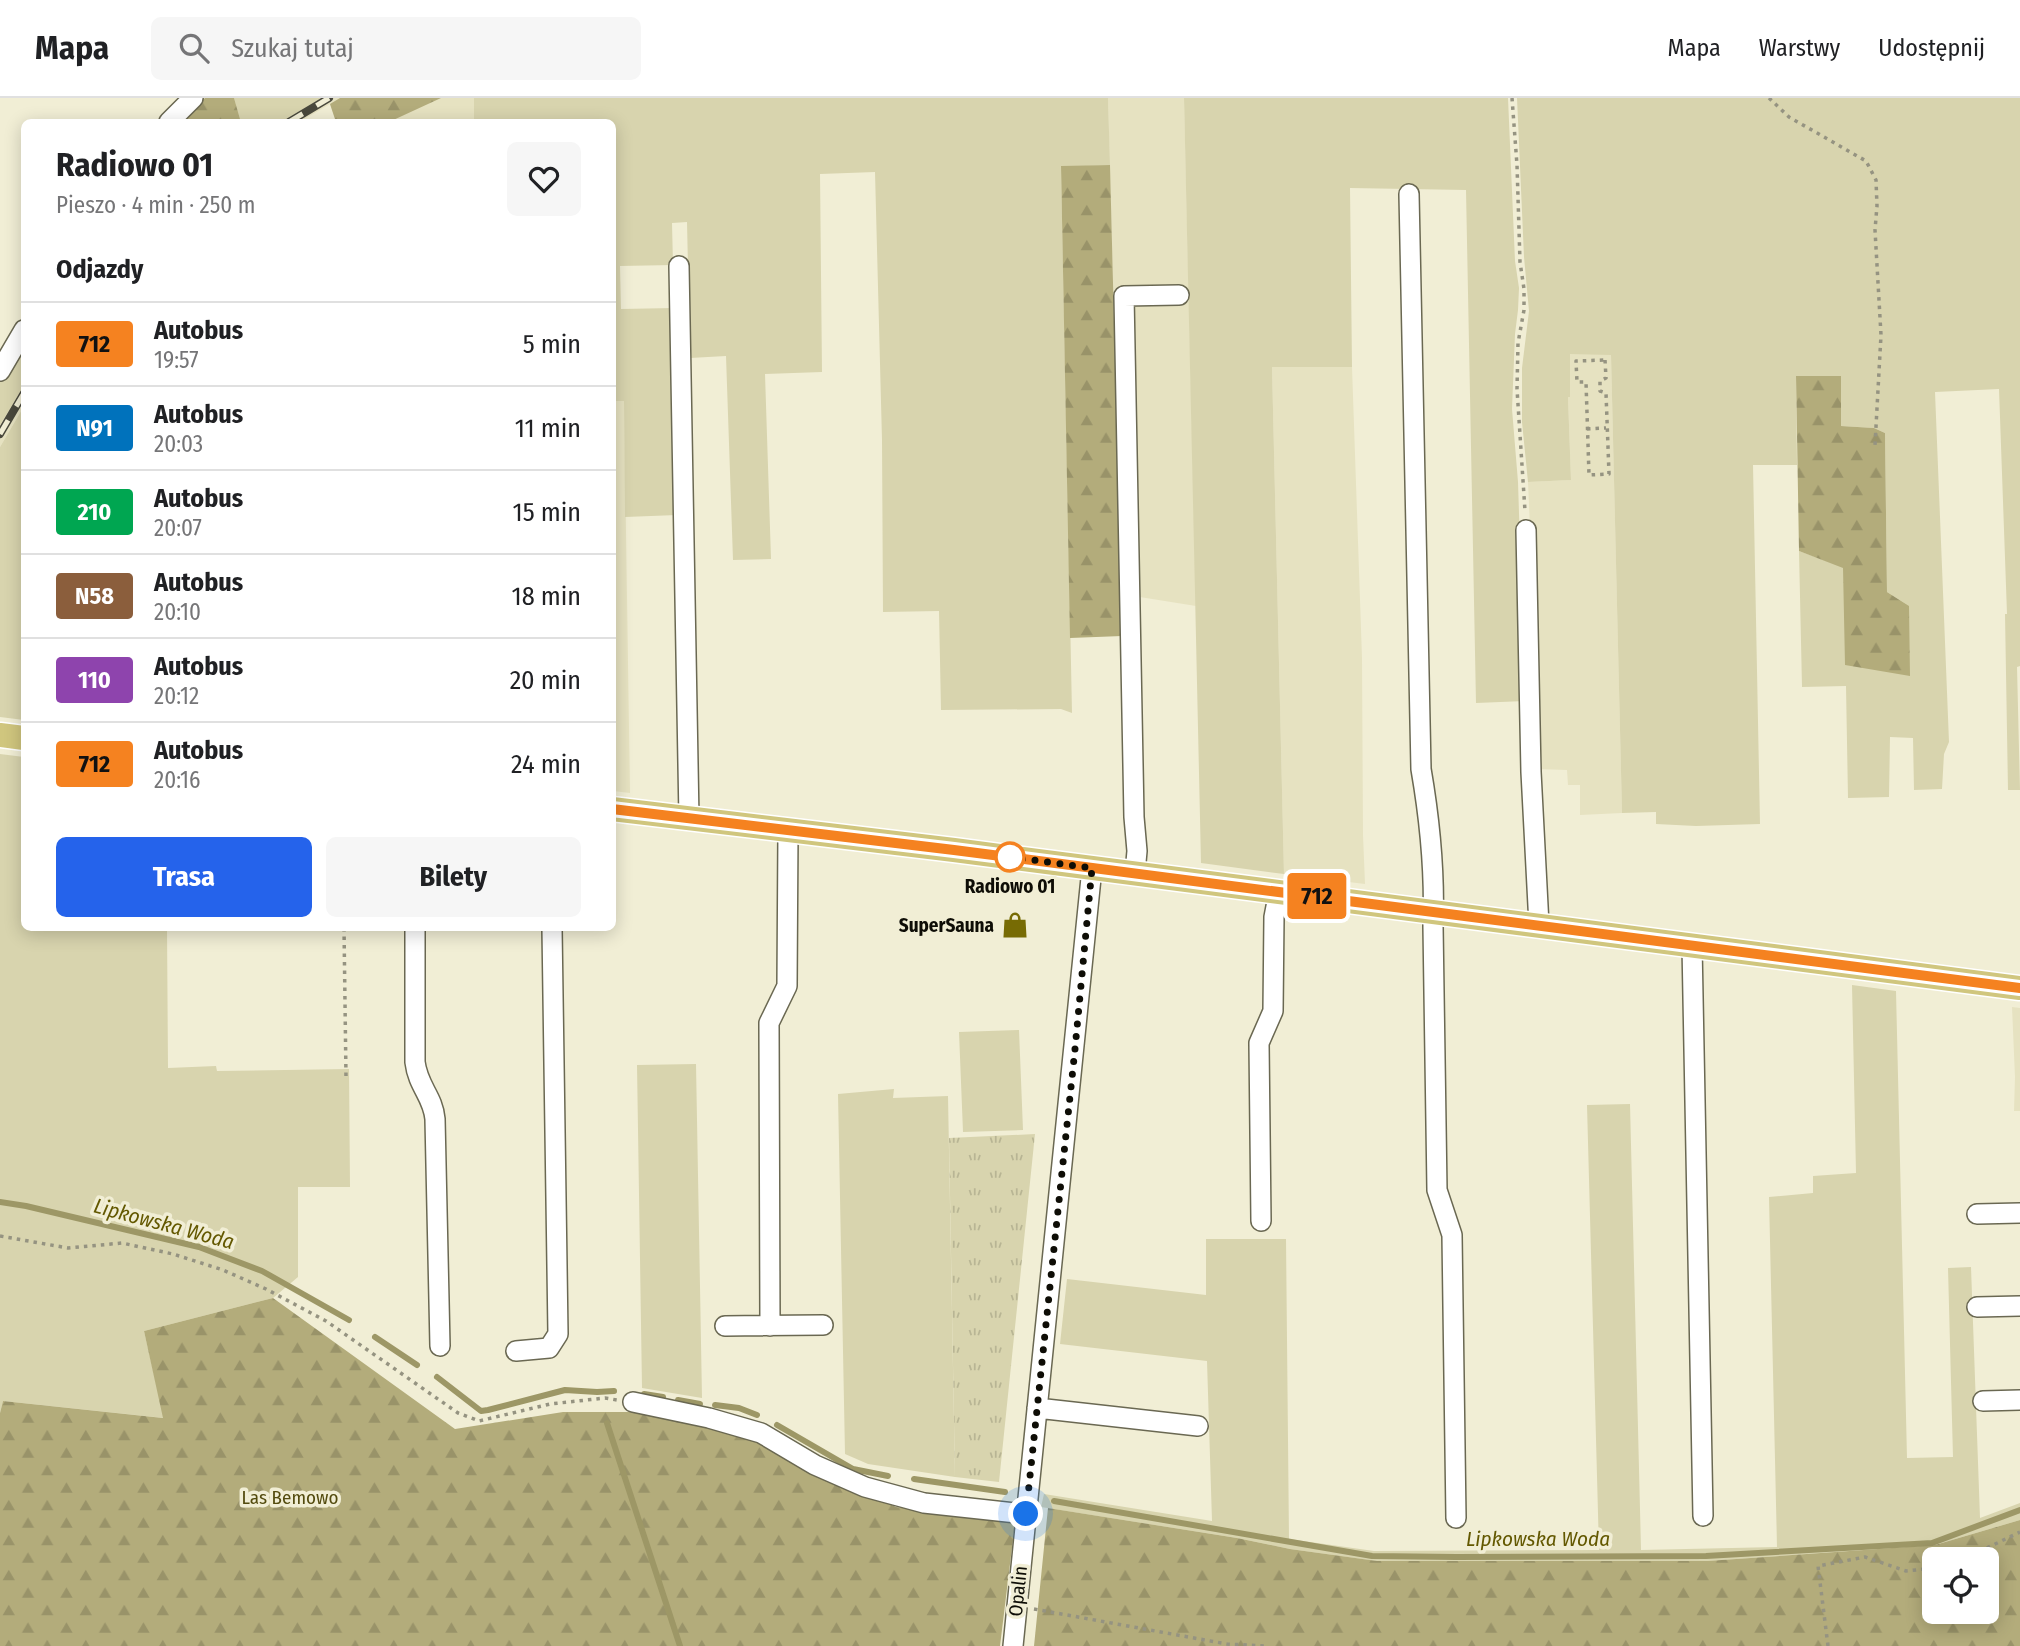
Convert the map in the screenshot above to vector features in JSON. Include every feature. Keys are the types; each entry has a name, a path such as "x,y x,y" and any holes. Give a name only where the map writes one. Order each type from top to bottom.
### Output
{"main road":[{"path":"0,735 21,738"},
{"path":"616,810 1279,891 2020,988"}],"street":[{"path":"172,119 193,98"},
{"path":"1409,194 1421,769 1429,814 1434,873 1437,1190 1452,1235 1456,1518"},
{"path":"679,266 689,819"},
{"path":"1135,873 1138,851 1134,803 1124,296 1179,296"},
{"path":"0,371 21,335"},
{"path":"1526,530 1531,772 1539,925"},
{"path":"770,1326 769,1024 787,986 788,831"},
{"name":"Opalin","path":"1013,1646 1092,868"},
{"path":"1261,1221 1259,1043 1273,1011 1274,917 1279,891"},
{"path":"415,931 415,1062 417,1077 434,1107 435,1119 440,1346"},
{"path":"516,1351 549,1348 558,1335 552,931"},
{"path":"1692,945 1703,1516"},
{"path":"1977,1214 2020,1213"},
{"path":"1977,1307 2020,1306"},
{"path":"724,1326 823,1325"},
{"path":"1983,1401 2020,1401"},
{"path":"633,1402 709,1418 761,1433 815,1465 865,1487 924,1503 1026,1514"},
{"path":"1037,1408 1198,1426"}],"path":[{"path":"1512,98 1520,262 1524,289 1524,310 1518,343 1517,389 1526,530"},
{"path":"1769,98 1789,117 1866,161 1876,180 1875,230 1881,335 1875,445"},
{"path":"1605,360 1606,378 1600,381 1598,389 1606,393 1607,428 1609,474 1589,475 1586,382 1577,382 1576,361 1605,360"},
{"path":"1587,429 1607,428"},
{"path":"344,931 346,1077"},
{"path":"0,1236 68,1248 121,1243 173,1254 223,1270 326,1321 458,1413 480,1421 550,1404 605,1398 633,1402"},
{"path":"1989,1547 2020,1532"},
{"path":"1828,1646 1818,1566 1865,1557 1906,1572 1922,1570"},
{"path":"1017,1606 1227,1644 1266,1646"}],"shaded area":[{"path":"205,98 474,98 474,119 335,119 330,104 304,119 183,119"},
{"path":"1108,98 1184,98 1196,606 1121,594"},
{"path":"21,344 21,411 0,447 0,383"},
{"path":"1570,354 1611,354 1622,813 1580,815 1580,785 1568,785 1567,770 1537,769 1528,482 1571,480 1568,397"},
{"path":"1272,367 1352,367 1362,658 1365,884 1284,874"},
{"path":"616,401 624,401 630,793 616,791"},
{"path":"2012,1007 2020,1008 2020,1111 2014,1111"}],"green space":[{"path":"205,98 234,98 240,119 183,119"},
{"path":"234,98 321,98 286,119 240,119"},
{"path":"340,98 441,98 396,119 335,119 330,104"},
{"path":"474,98 1108,98 1110,165 1061,167 1072,713 1061,709 941,710 939,611 883,612 882,440 875,172 820,174 822,372 765,374 771,559 733,560 726,356 690,358 687,222 672,223 673,265 620,266 621,309 674,308 677,515 625,517 624,401 616,401 616,119 474,119"},
{"path":"1184,98 1508,98 1515,261 1519,288 1512,409 1518,482 1525,701 1476,703 1466,190 1350,188 1352,367 1272,367 1284,874 1201,863"},
{"path":"1517,98 2020,98 2020,666 2017,667 2020,790 2008,790 2007,614 1999,389 1935,392 1949,742 1944,754 1942,789 1914,790 1913,738 1890,737 1889,797 1848,798 1846,686 1802,687 1799,551 1843,567 1909,606 1887,592 1885,433 1874,428 1841,426 1796,376 1797,465 1753,465 1760,824 1656,824 1656,812 1622,813 1611,355 1570,354 1568,397 1571,480 1528,482 1522,422 1522,368 1529,311"},
{"path":"1110,165 1122,636 1070,638 1061,166"},
{"path":"21,344 21,390 0,425 0,382"},
{"path":"1796,376 1841,376 1841,426 1874,428 1885,433 1887,592 1909,606 1910,676 1845,665 1843,568 1799,551"},
{"path":"21,411 21,720 0,717 0,447"},
{"path":"0,754 21,757 21,931 167,931 168,1068 216,1066 217,1071 349,1069 350,1187 298,1187 298,1277 273,1298 144,1331 164,1418 3,1401 0,1413"},
{"path":"1852,985 1896,991 1907,1458 1953,1457 1948,1268 1971,1267 1980,1518 2020,1503 2020,1520 1935,1545 1707,1561 1376,1561 1041,1507 1044,1494 1212,1521 1207,1361 1060,1344 1067,1279 1206,1295 1206,1239 1286,1239 1289,1539 1374,1551 1599,1550 1587,1105 1630,1104 1641,1550 1777,1547 1769,1197 1813,1193 1813,1176 1856,1173"},
{"path":"1019,1030 1023,1130 963,1132 959,1032"},
{"path":"696,1064 702,1398 642,1388 637,1065"},
{"path":"894,1089 893,1098 948,1096 955,1477 868,1464 845,1454 838,1094"},
{"path":"1035,1134 999,1482 955,1477 949,1138"},
{"name":"Las Bemowo","path":"273,1298 455,1429 563,1412 629,1412 708,1423 747,1435 896,1507 1015,1523 1000,1646 0,1646 0,1413 3,1401 163,1418 144,1331"},
{"path":"1048,1508 1377,1561 1707,1561 1935,1545 2020,1520 2020,1646 1034,1646"}],"waterway":[{"name":"Lipkowska Woda","path":"0,1202 199,1247 262,1271 349,1320"},
{"name":"Lipkowska Woda","path":"375,1337 417,1365"},
{"name":"Lipkowska Woda","path":"437,1377 481,1411 565,1390 614,1391"},
{"name":"Lipkowska Woda","path":"644,1394 663,1397"},
{"name":"Lipkowska Woda","path":"678,1400 700,1404"},
{"name":"Lipkowska Woda","path":"715,1405 739,1408 757,1415"},
{"path":"607,1423 680,1646"},
{"name":"Lipkowska Woda","path":"777,1425 853,1469 888,1476"},
{"name":"Lipkowska Woda","path":"914,1479 1005,1492"},
{"name":"Lipkowska Woda","path":"1054,1501 1372,1556 1456,1557 1706,1556 1932,1543 2020,1510"}],"railway":[{"path":"294,119 329,98"},
{"path":"0,434 21,398"}],"bus line":[{"name":"712","path":"616,809 1279,891 2020,988"}],"place":[{"name":"Radiowo 01","path":"1010,857"},
{"name":"SuperSauna","path":"1015,925"}],"route":[{"path":"1010,857 1092,868 1026,1514"}]}
